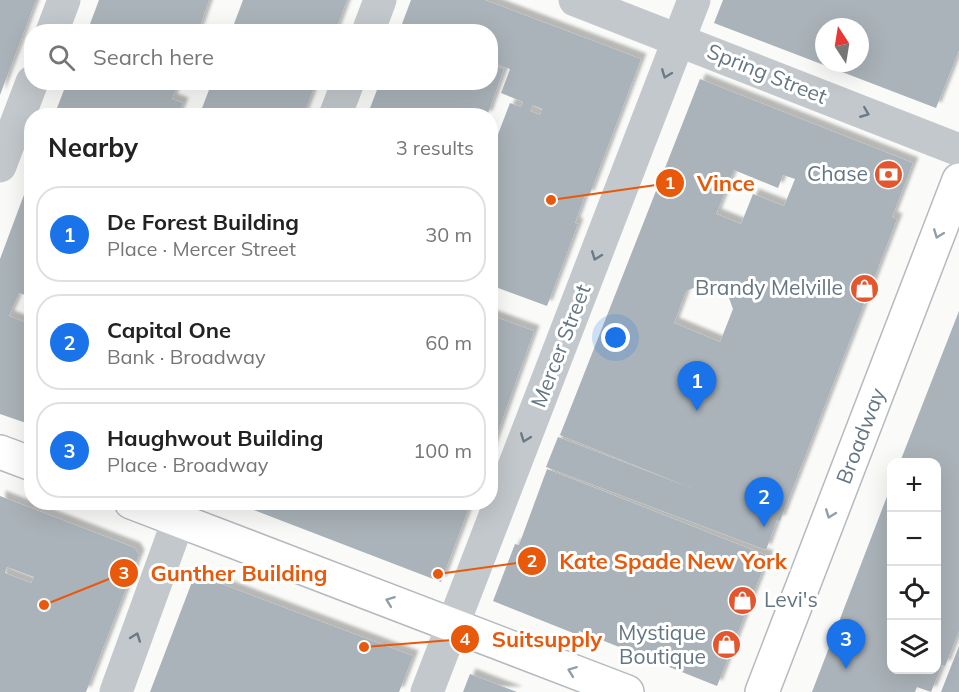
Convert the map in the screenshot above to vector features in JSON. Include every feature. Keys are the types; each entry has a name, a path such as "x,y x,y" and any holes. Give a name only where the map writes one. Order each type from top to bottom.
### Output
{"main road":[{"name":"Broadway","path":"762,692 959,180"},
{"path":"0,452 24,461"},
{"path":"182,512 452,625 627,692"}],"street":[{"path":"55,24 64,0"},
{"path":"371,24 380,0"},
{"name":"Spring Street","path":"575,0 959,150"},
{"name":"Mercer Street","path":"498,506 694,0"},
{"path":"0,166 29,90"},
{"path":"338,108 345,90"},
{"name":"Mercer Street","path":"428,692 497,510"},
{"path":"116,692 182,512"}],"building":[{"path":"0,0 36,0 27,24 24,24 24,32 0,95"},
{"path":"99,0 209,0 201,24 90,24"},
{"path":"243,0 347,0 338,24 234,24"},
{"path":"411,0 485,0 641,59 589,196 585,195 575,223 578,224 547,306 498,288 498,134 510,103 521,107 523,102 501,93 510,69 498,65 498,24 402,24","holes":["533,105 542,109 540,115 530,111"]},
{"path":"723,0 959,0 959,50 936,108 842,72 869,72 869,18 815,18 815,62 714,23"},
{"path":"498,67 504,69 498,86"},
{"path":"700,79 913,163 892,217 897,219 780,521 777,520 766,550 546,467 558,437 691,488 560,435","holes":["734,170 778,188 783,175 795,179 784,206 753,194 741,224 716,214","698,286 729,298 733,309 720,342 674,323 686,291"]},
{"path":"64,90 175,90 172,99 183,103 181,108 57,108"},
{"path":"209,90 313,90 306,108 202,108"},
{"path":"377,90 496,90 490,108 370,108"},
{"path":"24,195 24,295 19,293 9,316 24,322 24,422 0,414 0,259"},
{"path":"959,311 959,631 945,666 942,665 941,667 941,458 902,458"},
{"path":"498,318 534,331 498,431"},
{"path":"547,469 768,556 717,686 579,631 578,635 493,601 515,544 519,545"},
{"path":"0,496 24,505 24,510 36,510 135,548 139,555 86,692 0,692","holes":["7,567 34,577 31,583 5,573"]},
{"path":"887,496 887,674 938,674 931,692 917,687 915,692 812,692"},
{"path":"254,510 468,510 441,582"},
{"path":"195,574 413,656 399,692 150,692"},
{"path":"959,646 959,692 941,692"},
{"path":"470,674 517,692 463,692"}],"place":[{"name":"Chase","path":"889,174"},
{"name":"Vince","path":"551,200"},
{"name":"Brandy Melville","path":"864,288"},
{"name":"De Forest Building","path":"697,411"},
{"name":"Capital One","path":"764,527"},
{"name":"Kate Spade New York","path":"438,574"},
{"name":"Levi's","path":"743,600"},
{"name":"Gunther Building","path":"44,605"},
{"name":"Mystique Boutique","path":"727,645"},
{"name":"Suitsupply","path":"364,647"},
{"name":"Haughwout Building","path":"846,669"}]}
